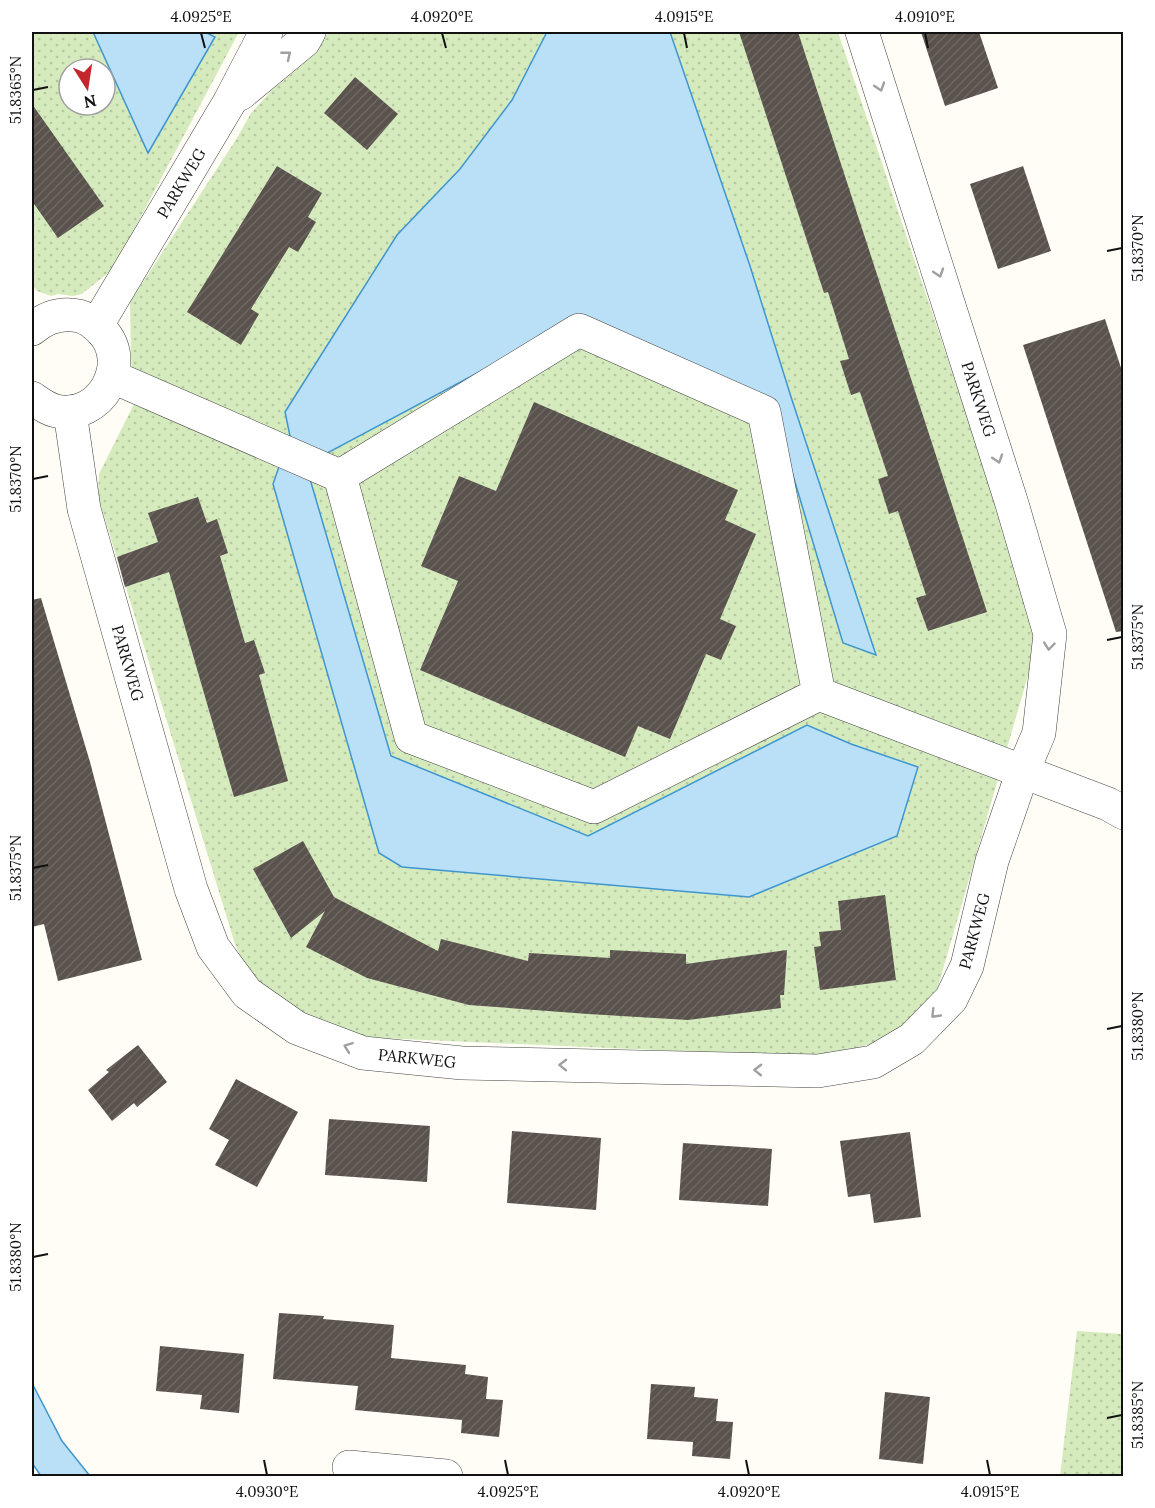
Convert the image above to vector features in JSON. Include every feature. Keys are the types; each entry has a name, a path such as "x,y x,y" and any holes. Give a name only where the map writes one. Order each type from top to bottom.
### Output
{"street":[{"name":"PARKWEG","path":"97,326 229,103 266,32"},
{"name":"PARKWEG","path":"229,103 304,41 309,32"},
{"name":"PARKWEG","path":"70,412 84,509 192,889 213,947 247,993 297,1028 363,1053 462,1063 818,1071 873,1062 912,1039 951,999 967,966 992,861 1023,771 1039,733 1050,634 1012,504 862,32"},
{"path":"32,329 41,321 55,316 69,314 84,317 107,336 113,349 115,364 113,377 106,390 96,401 84,408 70,412 56,411 42,406 32,398"},
{"path":"340,476 579,330 764,412 819,693"},
{"path":"113,377 340,476"},
{"path":"340,476 411,737 594,807 819,693 1108,804 1124,813"},
{"path":"349,1467 446,1476"}],"green space":[{"path":"32,32 93,32 104,57 57,57 57,117 117,117 117,85 148,153 214,37 205,32 239,32 113,269 82,294 51,296 37,291 32,285"},
{"path":"329,32 547,32 512,100 460,169 397,235 285,412 575,321 792,400 750,266 670,32 838,32 1040,634 937,990 930,1007 882,1040 854,1049 792,1056 358,1037 310,1025 250,979 235,944 98,496 99,474 136,400 131,359 130,302 251,113 273,89 302,65","holes":["310,479 391,756 588,836 807,725 851,744 748,897 402,867 379,853 273,484"]},
{"path":"1077,1331 1123,1334 1123,1476 1060,1476"}],"water":[{"path":"93,32 205,32 215,37 148,153 117,85 117,57 104,57"},
{"path":"547,32 670,32 750,266 876,655 843,643 772,405 575,321 320,457 291,441 285,412 397,235 460,169 512,100"},
{"path":"280,464 310,479 391,756 588,836 807,725 851,744 918,767 897,836 749,897 402,867 379,853 273,484"},
{"path":"32,1383 62,1441 90,1476 41,1476 32,1463"}],"building":[{"path":"739,32 798,32 987,612 928,631 916,598 926,595 898,511 889,514 878,479 888,476 860,392 851,395 840,361 849,359 828,292 824,293"},
{"path":"921,32 979,32 998,88 945,106"},
{"path":"355,77 398,114 367,150 324,113"},
{"path":"32,104 104,206 58,238 32,201"},
{"path":"277,166 322,193 308,217 316,222 298,252 289,247 251,309 259,314 241,345 187,312"},
{"path":"1023,166 1051,251 998,269 970,184"},
{"path":"1105,319 1124,377 1124,631 1116,632 1023,345"},
{"path":"534,402 738,490 725,520 756,534 720,619 736,626 721,660 706,654 670,739 638,726 625,757 420,670 458,581 421,566 459,476 496,491"},
{"path":"198,497 207,523 217,519 228,553 220,556 245,643 254,640 265,673 259,675 288,781 234,797 169,572 125,587 117,557 158,542 148,513"},
{"path":"41,598 90,762 142,960 58,981 44,924 32,927 32,600"},
{"path":"303,841 334,897 438,951 441,939 528,961 529,953 610,958 610,950 686,954 686,964 787,950 784,995 780,995 781,1008 688,1020 588,1014 469,1005 367,978 306,947 325,911 291,938 253,869"},
{"path":"885,895 896,980 820,990 814,947 821,946 819,932 841,930 838,901"},
{"path":"138,1045 167,1082 137,1107 134,1103 112,1121 88,1090 109,1072 106,1070"},
{"path":"236,1079 298,1112 257,1187 215,1165 229,1140 209,1129"},
{"path":"329,1119 430,1126 427,1182 325,1175"},
{"path":"512,1131 601,1138 596,1210 507,1203"},
{"path":"910,1132 921,1217 874,1223 870,1194 848,1197 840,1141"},
{"path":"683,1143 772,1149 768,1206 679,1200"},
{"path":"279,1313 394,1325 391,1358 466,1365 465,1374 488,1377 486,1399 503,1400 499,1437 461,1433 462,1420 355,1410 358,1386 273,1379"},
{"path":"160,1346 244,1354 239,1413 200,1409 202,1395 156,1391"},
{"path":"651,1384 695,1387 694,1397 718,1399 716,1421 733,1422 730,1459 692,1456 693,1442 647,1439"},
{"path":"885,1392 930,1397 923,1464 879,1459"}]}
